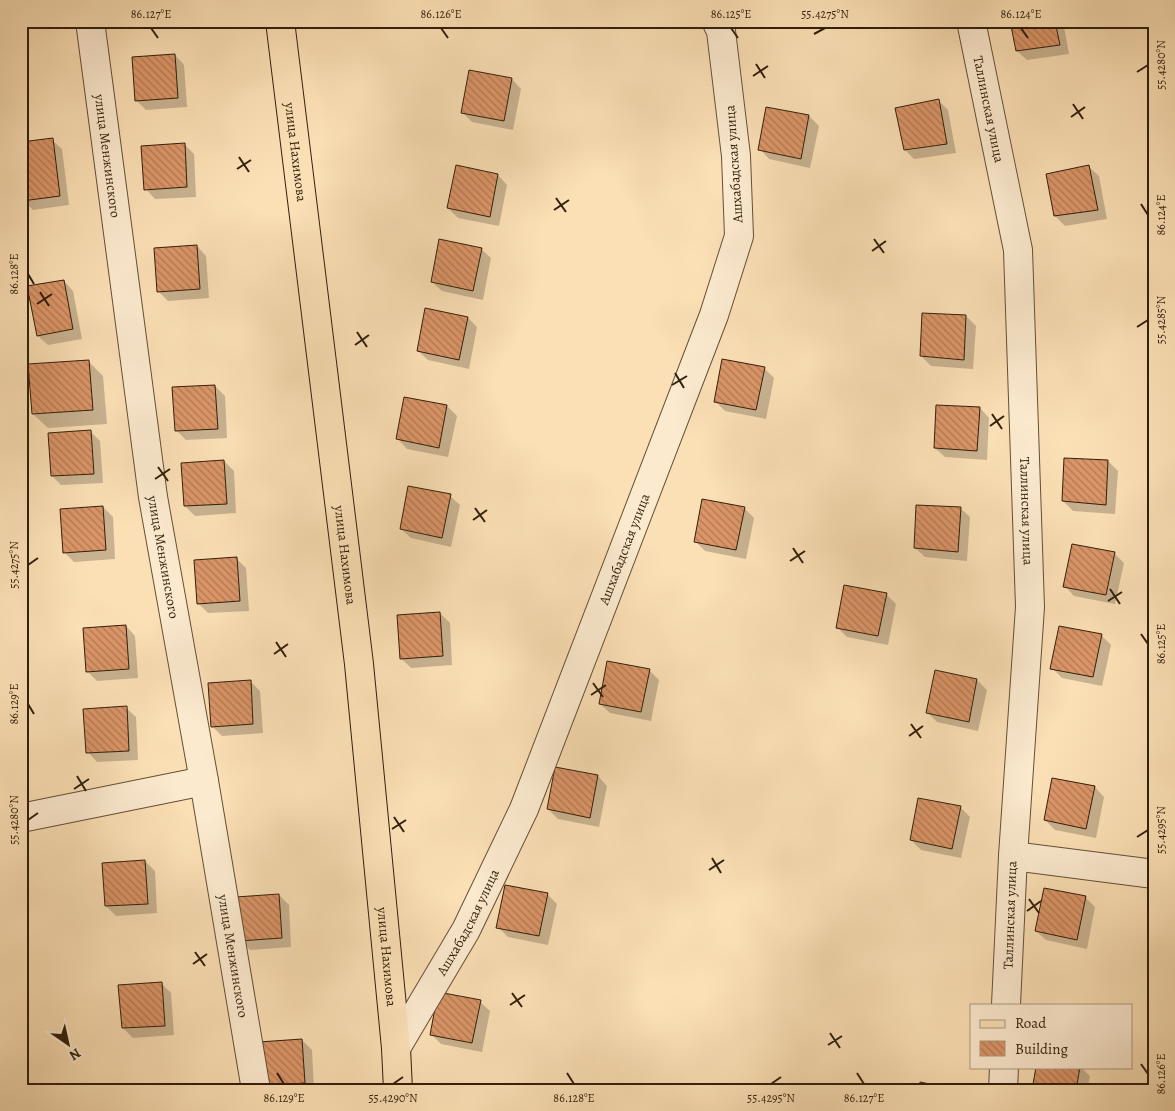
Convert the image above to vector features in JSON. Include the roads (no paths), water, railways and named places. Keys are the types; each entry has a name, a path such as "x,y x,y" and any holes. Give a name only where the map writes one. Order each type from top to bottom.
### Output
{"main road":[{"name":"улица Нахимова","path":"280,21 359,664 396,1048 398,1090"}],"street":[{"name":"улица Менжинского","path":"90,21 153,497 204,781 256,1090"},
{"name":"Ашхабадская улица","path":"396,1048 466,930 524,809 714,315 739,236 736,156 721,31 716,21"},
{"name":"Таллинская улица","path":"971,21 1018,250 1030,607 1013,856 1006,1004"},
{"path":"21,818 204,781"},
{"path":"1013,856 1154,874"},
{"path":"1003,1090 1004,1068"}]}
